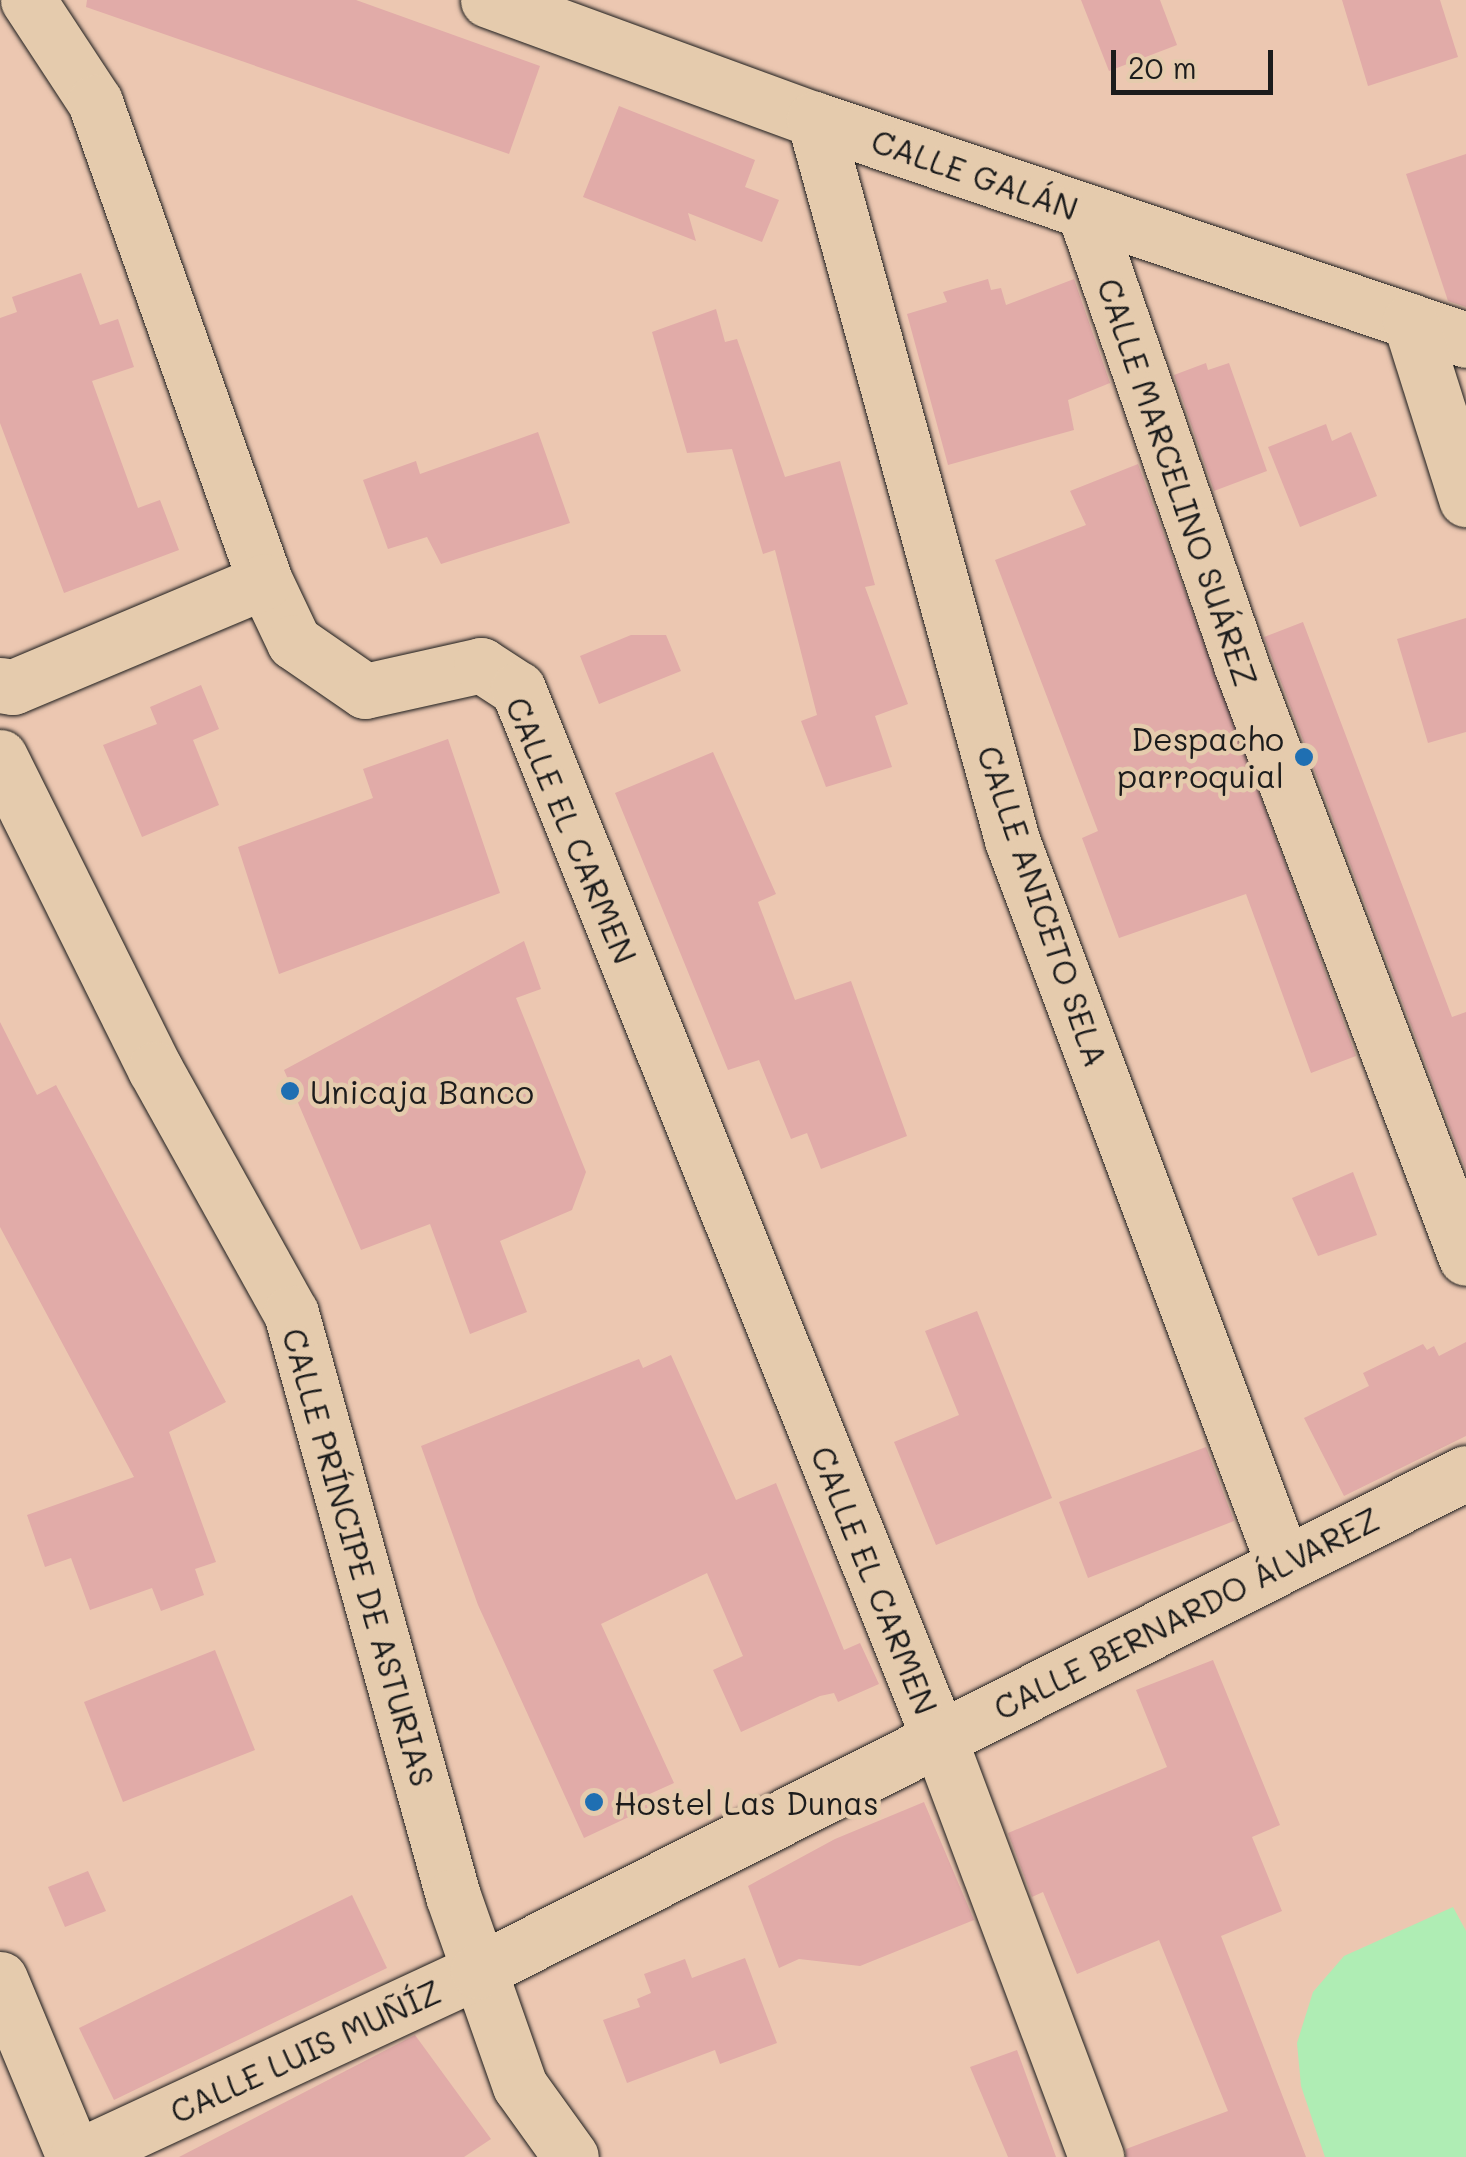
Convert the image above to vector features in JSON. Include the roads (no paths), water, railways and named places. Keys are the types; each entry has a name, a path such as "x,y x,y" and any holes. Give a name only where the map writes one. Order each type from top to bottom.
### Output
{"street":[{"name":"CALLE EL CARMEN","path":"28,0 95,102 265,580 294,642 365,691 481,665 518,688 938,1736 1096,2157"},
{"name":"CALLE GALÁN","path":"488,0 814,119 1466,340"},
{"name":"CALLE ANICETO SELA","path":"814,119 1012,840 1284,1563"},
{"name":"CALLE MARCELINO SUÁREZ","path":"1084,211 1241,665 1466,1258"},
{"path":"1410,321 1466,499"},
{"path":"0,685 13,686 265,580"},
{"name":"CALLE PRÍNCIPE DE ASTURIAS","path":"0,757 155,1069 291,1312 478,1972 520,2086 570,2157"},
{"name":"CALLE BERNARDO ÁLVAREZ","path":"478,1972 938,1736 1466,1473"},
{"name":"CALLE LUIS MUÑÍZ","path":"76,2157 478,1972"},
{"path":"0,1979 76,2157"}],"place":[{"name":"Despacho parroquial","path":"1304,757"},
{"name":"Unicaja Banco","path":"290,1091"},
{"name":"Hostel Las Dunas","path":"594,1802"}]}
